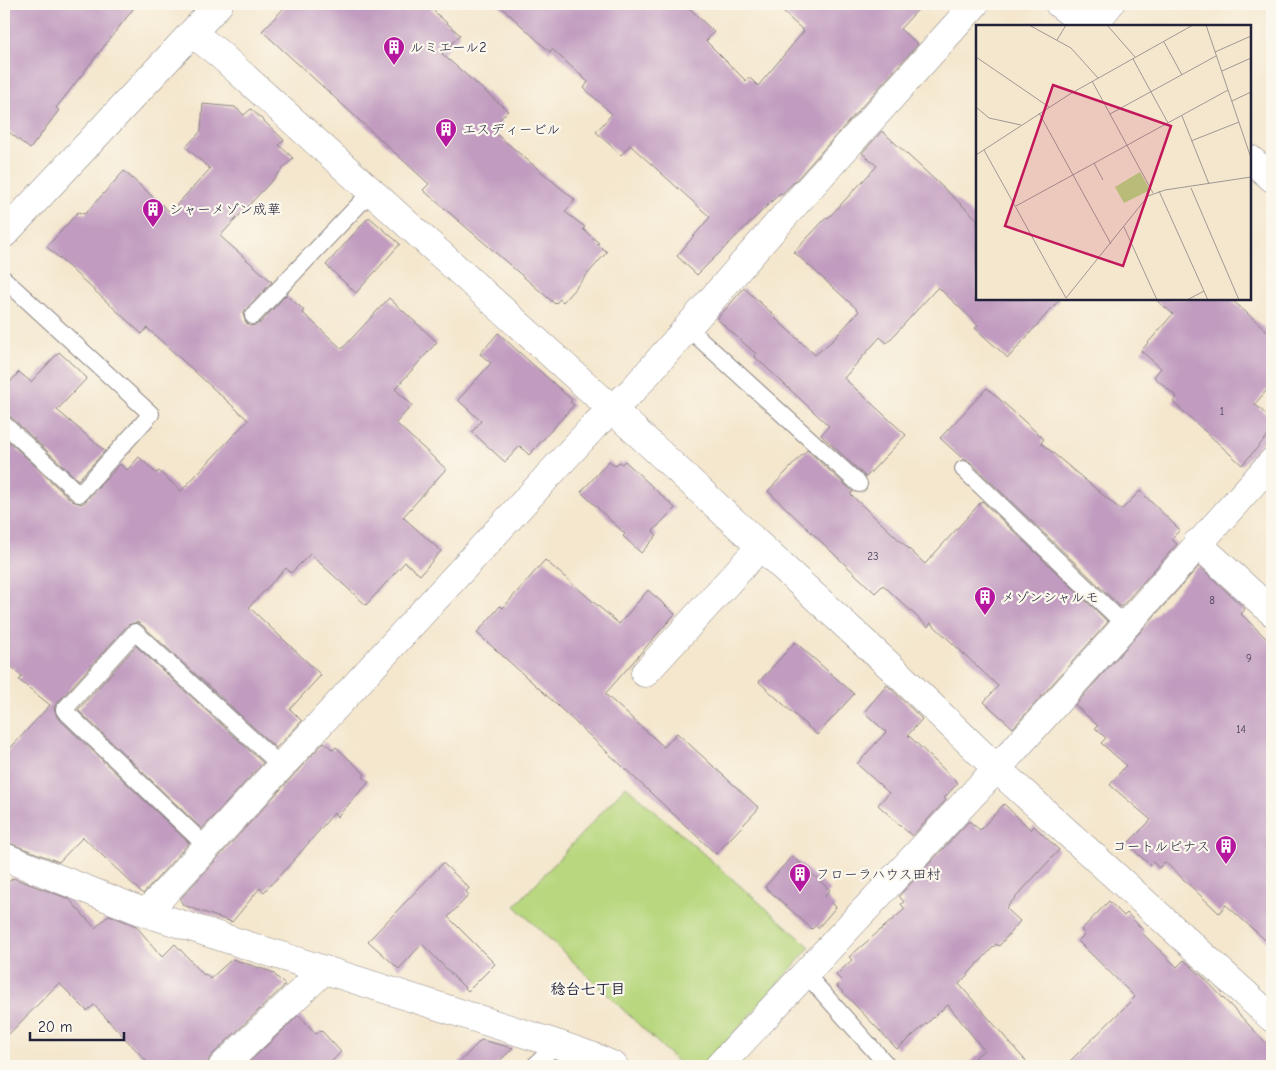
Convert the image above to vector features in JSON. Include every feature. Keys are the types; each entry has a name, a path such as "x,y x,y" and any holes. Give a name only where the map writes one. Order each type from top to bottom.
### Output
{"street":[{"path":"4,234 219,4"},
{"path":"146,912 208,847 595,425 633,390 975,4"},
{"path":"1058,4 1086,25"},
{"path":"1094,25 1110,4"},
{"path":"192,33 217,52 613,410 892,668 996,768 1272,1018"},
{"path":"1251,160 1272,178"},
{"path":"719,1066 996,768 1272,462"},
{"path":"1197,543 1272,612"},
{"path":"645,673 760,546"},
{"path":"4,858 146,912 557,1044 614,1066"},
{"path":"223,1066 324,970"}],"lane":[{"path":"253,316 371,192"},
{"path":"4,279 151,414 79,494 4,424"},
{"path":"688,328 860,484"},
{"path":"963,469 1126,626"},
{"path":"208,847 64,710 70,703 135,632 281,766"},
{"path":"805,973 888,1066"},
{"path":"534,1066 557,1044"}],"green space":[{"path":"626,786 810,947 706,1066 682,1066 515,906"}],"building":[{"path":"4,4 137,4 56,108 59,110 30,149 4,128"},
{"path":"288,4 426,4 460,35 442,54 508,111 499,120 503,124 495,133 575,200 565,212 585,227 583,229 607,252 563,302 560,299 555,304 423,190 429,184 262,31"},
{"path":"498,4 685,4 714,32 706,41 746,81 749,77 758,86 804,31 774,4 923,4 900,29 918,44 796,180 782,194 780,193 697,275 677,256 710,217 630,145 621,155 596,132 612,114 584,88 588,82 552,49 550,52"},
{"path":"203,104 235,107 244,115 251,109 284,140 279,145 293,158 220,236 272,282 245,310 243,314 246,323 251,326 260,323 286,295 304,310 302,312 342,349 389,298 437,342 395,389 412,405 396,423 446,469 403,517 441,551 420,575 405,562 366,605 310,554 291,573 286,568 249,607 321,675 290,709 302,721 276,748 137,622 128,625 57,703 54,708 57,717 189,843 143,894 83,837 59,862 4,841 4,755 50,705 19,680 22,676 4,660 4,437 72,501 82,504 120,464 127,470 139,457 156,473 159,471 181,491 248,420 147,328 142,334 47,247 78,212 85,214 124,171 170,212 210,169 186,147 201,131"},
{"path":"882,131 976,218 976,300 1059,300 1008,358 975,328 978,325 938,287 887,343 880,337 844,378 906,435 866,477 821,435 829,426 754,356 756,354 717,319 744,288 815,355 833,340 859,311 794,252 877,166 862,153"},
{"path":"369,217 400,244 356,293 326,265"},
{"path":"1156,300 1232,300 1272,335 1272,384 1255,404 1272,420 1272,431 1242,465 1173,402 1177,397 1154,377 1161,368 1141,351 1173,314"},
{"path":"498,333 572,400 570,402 574,405 529,455 520,446 505,462 472,432 481,421 458,400 491,363 480,354"},
{"path":"59,352 87,378 57,410 105,451 78,480 11,417 4,414 4,389 19,372 31,382"},
{"path":"987,388 1044,439 1041,443 1121,510 1140,491 1180,530 1171,539 1177,544 1121,607 970,462 963,459 940,438"},
{"path":"807,450 853,492 850,494 925,564 982,501 1108,622 1013,728 984,702 998,686 931,623 928,627 883,585 875,593 768,491"},
{"path":"609,461 615,466 619,462 622,464 625,461 675,508 653,531 657,535 641,553 623,536 625,534 581,492"},
{"path":"545,560 619,624 648,590 675,614 605,694 664,747 677,733 759,808 716,854 542,691 477,633 500,606 503,608"},
{"path":"1199,566 1245,609 1241,614 1272,644 1272,946 1226,905 1219,913 1165,862 1159,868 1153,862 1150,865 1127,844 1151,820 1110,785 1126,765 1101,743 1106,738 1095,728 1098,726 1075,705"},
{"path":"795,642 854,694 817,735 759,682"},
{"path":"136,646 263,763 202,829 78,710"},
{"path":"887,685 922,719 908,735 958,783 944,798 946,800 912,836 878,805 889,793 857,764 886,732 864,712"},
{"path":"324,742 333,750 336,747 365,774 363,777 369,782 337,817 334,813 264,892 260,888 232,922 183,905 180,899"},
{"path":"1004,804 1031,830 1034,826 1059,850 1006,908 1020,921 999,946 996,944 959,984 1030,1066 965,1066 984,1050 948,1005 897,1049 837,986 842,981 836,975 852,960 849,957 905,909 901,904 904,902 899,896 969,821 980,830"},
{"name":"フローラハウス田村","path":"792,856 830,890 825,896 836,907 818,928 816,925 812,929 765,887"},
{"path":"443,863 469,888 466,892 469,895 448,917 495,964 468,991 422,944 399,969 368,941"},
{"path":"13,878 69,899 95,928 109,915 136,926 162,957 175,944 210,979 232,959 272,972 285,985 212,1055 208,1061 208,1066 151,1066 94,1005 87,1011 59,983 4,1039 4,886"},
{"path":"1109,901 1124,916 1127,913 1144,931 1142,933 1177,967 1184,960 1203,977 1272,1049 1272,1052 1258,1066 1065,1066 1135,997 1078,941 1085,934 1081,930"},
{"path":"299,1015 316,1034 321,1030 341,1052 327,1066 245,1066"},
{"path":"481,1040 513,1048 494,1066 456,1066"}],"place":[{"name":"ルミエール2","path":"394,66"},
{"name":"エスディービル","path":"446,148"},
{"name":"シャーメゾン成華","path":"153,228"},
{"name":"メゾンシャルモ","path":"985,616"},
{"name":"コートルピナス","path":"1226,865"},
{"name":"フローラハウス田村","path":"800,893"}],"district":[{"name":"稔台七丁目","path":"588,989"}]}
